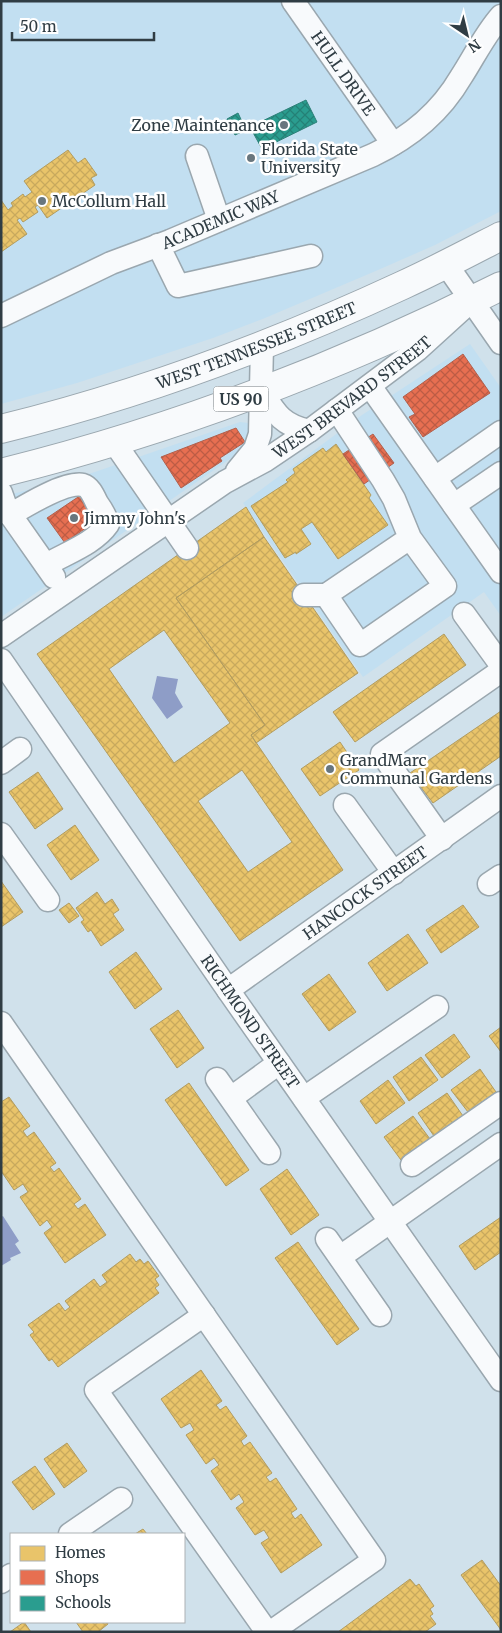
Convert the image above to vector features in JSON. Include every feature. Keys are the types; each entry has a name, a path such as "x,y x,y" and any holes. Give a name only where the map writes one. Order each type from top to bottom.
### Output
{"main road":[{"name":"WEST TENNESSEE STREET","path":"1,429 111,397 262,345 404,285 501,236"},
{"name":"US 90","path":"1,474 114,442 262,392 364,351 501,286"}],"street":[{"name":"HULL DRIVE","path":"293,1 393,144"},
{"name":"ACADEMIC WAY","path":"1,316 111,262 219,220 373,154 414,132 433,115 449,96 484,38 501,16"},
{"path":"197,156 219,220"},
{"path":"158,245 178,286 311,256"},
{"path":"446,264 501,343"},
{"name":"WEST BREVARD STREET","path":"4,628 64,592 225,482 266,460 309,431 418,350 471,301"},
{"name":"WEST BREVARD STREET","path":"225,482 237,471 255,448 260,434 262,345"},
{"path":"370,386 501,572"},
{"path":"262,392 283,421 294,428 309,431"},
{"path":"326,595 360,644 445,586 410,538 394,499 337,410"},
{"path":"435,478 501,432"},
{"path":"114,442 187,548"},
{"path":"454,505 501,472"},
{"path":"10,515 50,493 76,485 84,485 89,490 107,518 108,524 86,544 46,566"},
{"path":"1,493 6,510 64,592"},
{"path":"304,594 326,595 410,538"},
{"path":"464,614 501,665"},
{"name":"RICHMOND STREET","path":"1,660 228,990 501,1380"},
{"path":"442,839 382,754 501,671"},
{"path":"1,763 20,749"},
{"name":"HANCOCK STREET","path":"228,990 501,796"},
{"path":"346,805 394,873"},
{"path":"2,836 48,900"},
{"path":"304,1098 437,1007"},
{"path":"1,1023 9,1051 204,1315 374,1560 271,1632"},
{"path":"230,1098 279,1062"},
{"path":"217,1079 269,1153"},
{"path":"412,1165 501,1103"},
{"path":"380,1315 333,1248 390,1221 501,1144"},
{"path":"437,1148 456,1175"},
{"path":"204,1315 96,1390 267,1632"},
{"path":"71,1533 121,1499"}],"shaded area":[{"name":"Florida State University","path":"1,1 501,1 501,211 435,245 265,318 213,338 77,383 1,404"},
{"path":"470,344 501,388 501,616 484,592 363,677 243,503 362,415"},
{"path":"240,422 248,423 252,429 245,446 230,459 1,617 1,497 92,473"}],"water":[{"path":"157,676 178,679 175,693 183,707 167,719 152,698"},
{"path":"3,1216 19,1241 15,1244 21,1253 10,1258 11,1260 1,1266 1,1217"}],"building: Homes":[{"name":"McCollum Hall","path":"68,150 78,163 85,158 97,175 91,178 95,185 47,218 38,205 35,207 38,212 23,222 20,218 17,220 27,234 1,252 1,200 8,210 13,206 11,203 23,194 25,197 32,192 24,181"},
{"path":"336,444 371,495 369,498 388,525 338,559 312,522 301,529 311,544 296,554 296,552 285,558 251,506 288,482 286,480 295,473 293,469 323,448 326,452"},
{"path":"246,507 264,537 176,598 265,725 251,735 343,870 240,941 37,654","holes":["164,630 230,723 174,763 109,669","242,770 292,842 248,872 198,801"]},
{"path":"264,537 358,673 256,743 251,735 265,725 176,598"},
{"path":"444,634 466,665 355,742 333,712"},
{"path":"501,711 501,756 433,803 410,773"},
{"name":"GrandMarc Communal Gardens","path":"340,742 359,770 320,796 301,769"},
{"path":"38,772 63,809 35,829 9,792"},
{"path":"75,825 99,860 71,880 47,845"},
{"path":"1,881 23,912 1,927"},
{"path":"97,892 105,904 112,899 119,910 113,914 124,930 101,946 91,930 88,932 81,922 84,920 76,908"},
{"path":"69,903 79,916 69,923 59,910"},
{"path":"463,905 479,927 441,953 426,930"},
{"path":"408,934 428,963 387,991 368,963"},
{"path":"136,952 162,989 135,1009 109,972"},
{"path":"329,974 356,1012 329,1031 302,994"},
{"path":"178,1010 204,1048 177,1068 150,1029"},
{"path":"501,1027 501,1052 489,1036"},
{"path":"454,1034 470,1057 442,1078 425,1055"},
{"path":"421,1057 438,1080 409,1101 393,1077"},
{"path":"480,1069 496,1092 468,1112 451,1090"},
{"path":"388,1080 405,1103 376,1124 360,1101"},
{"path":"189,1083 249,1170 226,1186 165,1100"},
{"path":"447,1093 463,1116 434,1136 418,1113"},
{"path":"9,1097 30,1126 23,1131 27,1137 34,1132 56,1163 50,1167 54,1172 59,1168 81,1199 74,1204 78,1209 85,1204 106,1235 65,1263 44,1233 52,1227 47,1220 40,1226 20,1197 28,1192 23,1184 14,1190 1,1171 1,1102"},
{"path":"413,1116 430,1139 401,1160 384,1137"},
{"path":"287,1169 319,1215 291,1235 260,1189"},
{"path":"501,1217 501,1252 475,1270 459,1246"},
{"path":"298,1242 359,1329 337,1345 275,1258"},
{"path":"130,1254 136,1262 140,1259 144,1264 148,1261 159,1276 155,1279 159,1285 155,1288 159,1293 58,1367 52,1359 49,1361 30,1335 34,1332 28,1325 59,1303 65,1311 70,1307 65,1301 94,1279 100,1287 107,1282 102,1275"},
{"path":"201,1370 222,1401 216,1405 220,1410 226,1406 247,1436 241,1441 244,1446 250,1442 272,1473 266,1477 270,1482 276,1478 297,1509 291,1513 295,1519 301,1514 322,1545 281,1573 261,1543 269,1538 264,1530 255,1535 236,1508 244,1502 239,1494 231,1500 211,1471 219,1465 214,1458 206,1464 186,1435 194,1430 190,1423 181,1428 161,1399"},
{"path":"67,1443 87,1471 64,1488 44,1459"},
{"path":"35,1466 55,1494 33,1510 12,1482"},
{"path":"143,1529 146,1533 137,1533"},
{"path":"482,1560 501,1586 501,1630 461,1575"},
{"path":"410,1579 416,1586 419,1584 434,1606 430,1609 433,1614 430,1616 436,1624 425,1632 338,1632"},
{"path":"25,1623 31,1632 10,1632"},
{"path":"77,1623 108,1624 98,1632 83,1632"}],"building: Shops":[{"path":"463,354 490,393 423,437 409,417 415,414 403,397"},
{"path":"236,428 245,442 220,458 222,461 181,488 161,457"},
{"path":"373,434 394,463 364,484 343,454"},
{"name":"Jimmy John's","path":"84,493 101,517 65,543 47,518"}],"building: Schools":[{"name":"Zone Maintenance","path":"306,100 317,122 262,149 250,127"},
{"path":"238,113 246,130 235,135 227,119"}],"place":[{"name":"Zone Maintenance","path":"284,125"},
{"name":"Florida State University","path":"251,158"},
{"name":"McCollum Hall","path":"42,201"},
{"name":"Jimmy John's","path":"74,518"},
{"name":"GrandMarc Communal Gardens","path":"330,769"}]}
